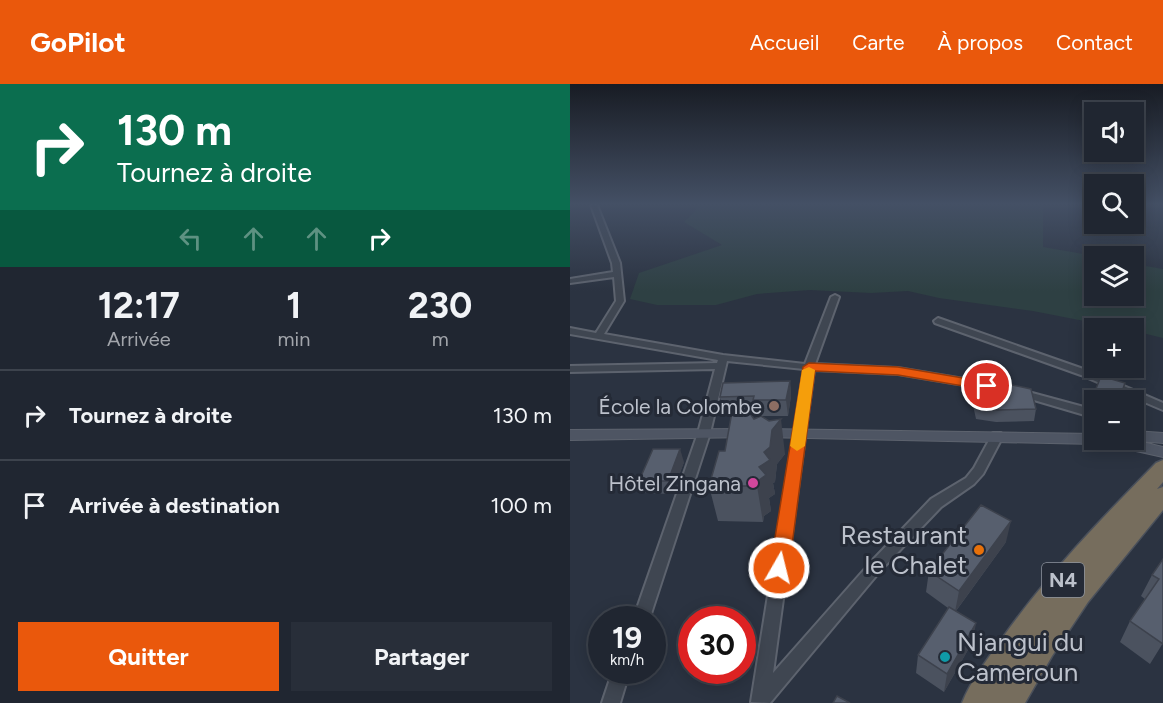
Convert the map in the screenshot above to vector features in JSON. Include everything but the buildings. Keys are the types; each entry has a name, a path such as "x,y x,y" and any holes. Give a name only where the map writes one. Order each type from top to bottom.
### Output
{"highway":[{"name":"N4","path":"1009,703 1049,634 1099,567 1152,504 1163,468"},
{"name":"N4","path":"977,703 1021,634 1074,567 1152,504"}],"street":[{"path":"600,334 619,304 616,264 605,234"},
{"path":"570,282 617,274"},
{"path":"759,702 809,367 835,297"},
{"path":"938,321 1086,373 1163,407"},
{"path":"570,331 600,334 722,362"},
{"path":"646,606 704,433 722,362"},
{"path":"570,369 722,362 908,372 1004,388 1084,411"},
{"path":"570,435 704,433 1084,439"},
{"path":"759,702 876,566 936,503 970,481 979,471 998,436"},
{"path":"1144,437 1163,438"},
{"path":"1144,442 1163,452"},
{"path":"611,703 617,684"}],"shaded area":[{"path":"704,234 1043,234 1043,247 1084,254 1084,306 1144,306 1144,266 1163,269 1163,338 1144,333 1144,318 1084,318 1084,321 908,291 871,293 810,290 757,294 716,305 657,305 630,299 639,273 722,245"}],"slow traffic":[{"path":"797,446 809,370"}],"place":[{"name":"École la Colombe","path":"774,406"},
{"name":"Hôtel Zingana","path":"753,483"},
{"name":"Restaurant le Chalet","path":"979,550"},
{"name":"Njangui du Cameroun","path":"945,657"}],"route":[{"path":"779,568 809,367 917,373 987,386"}]}
